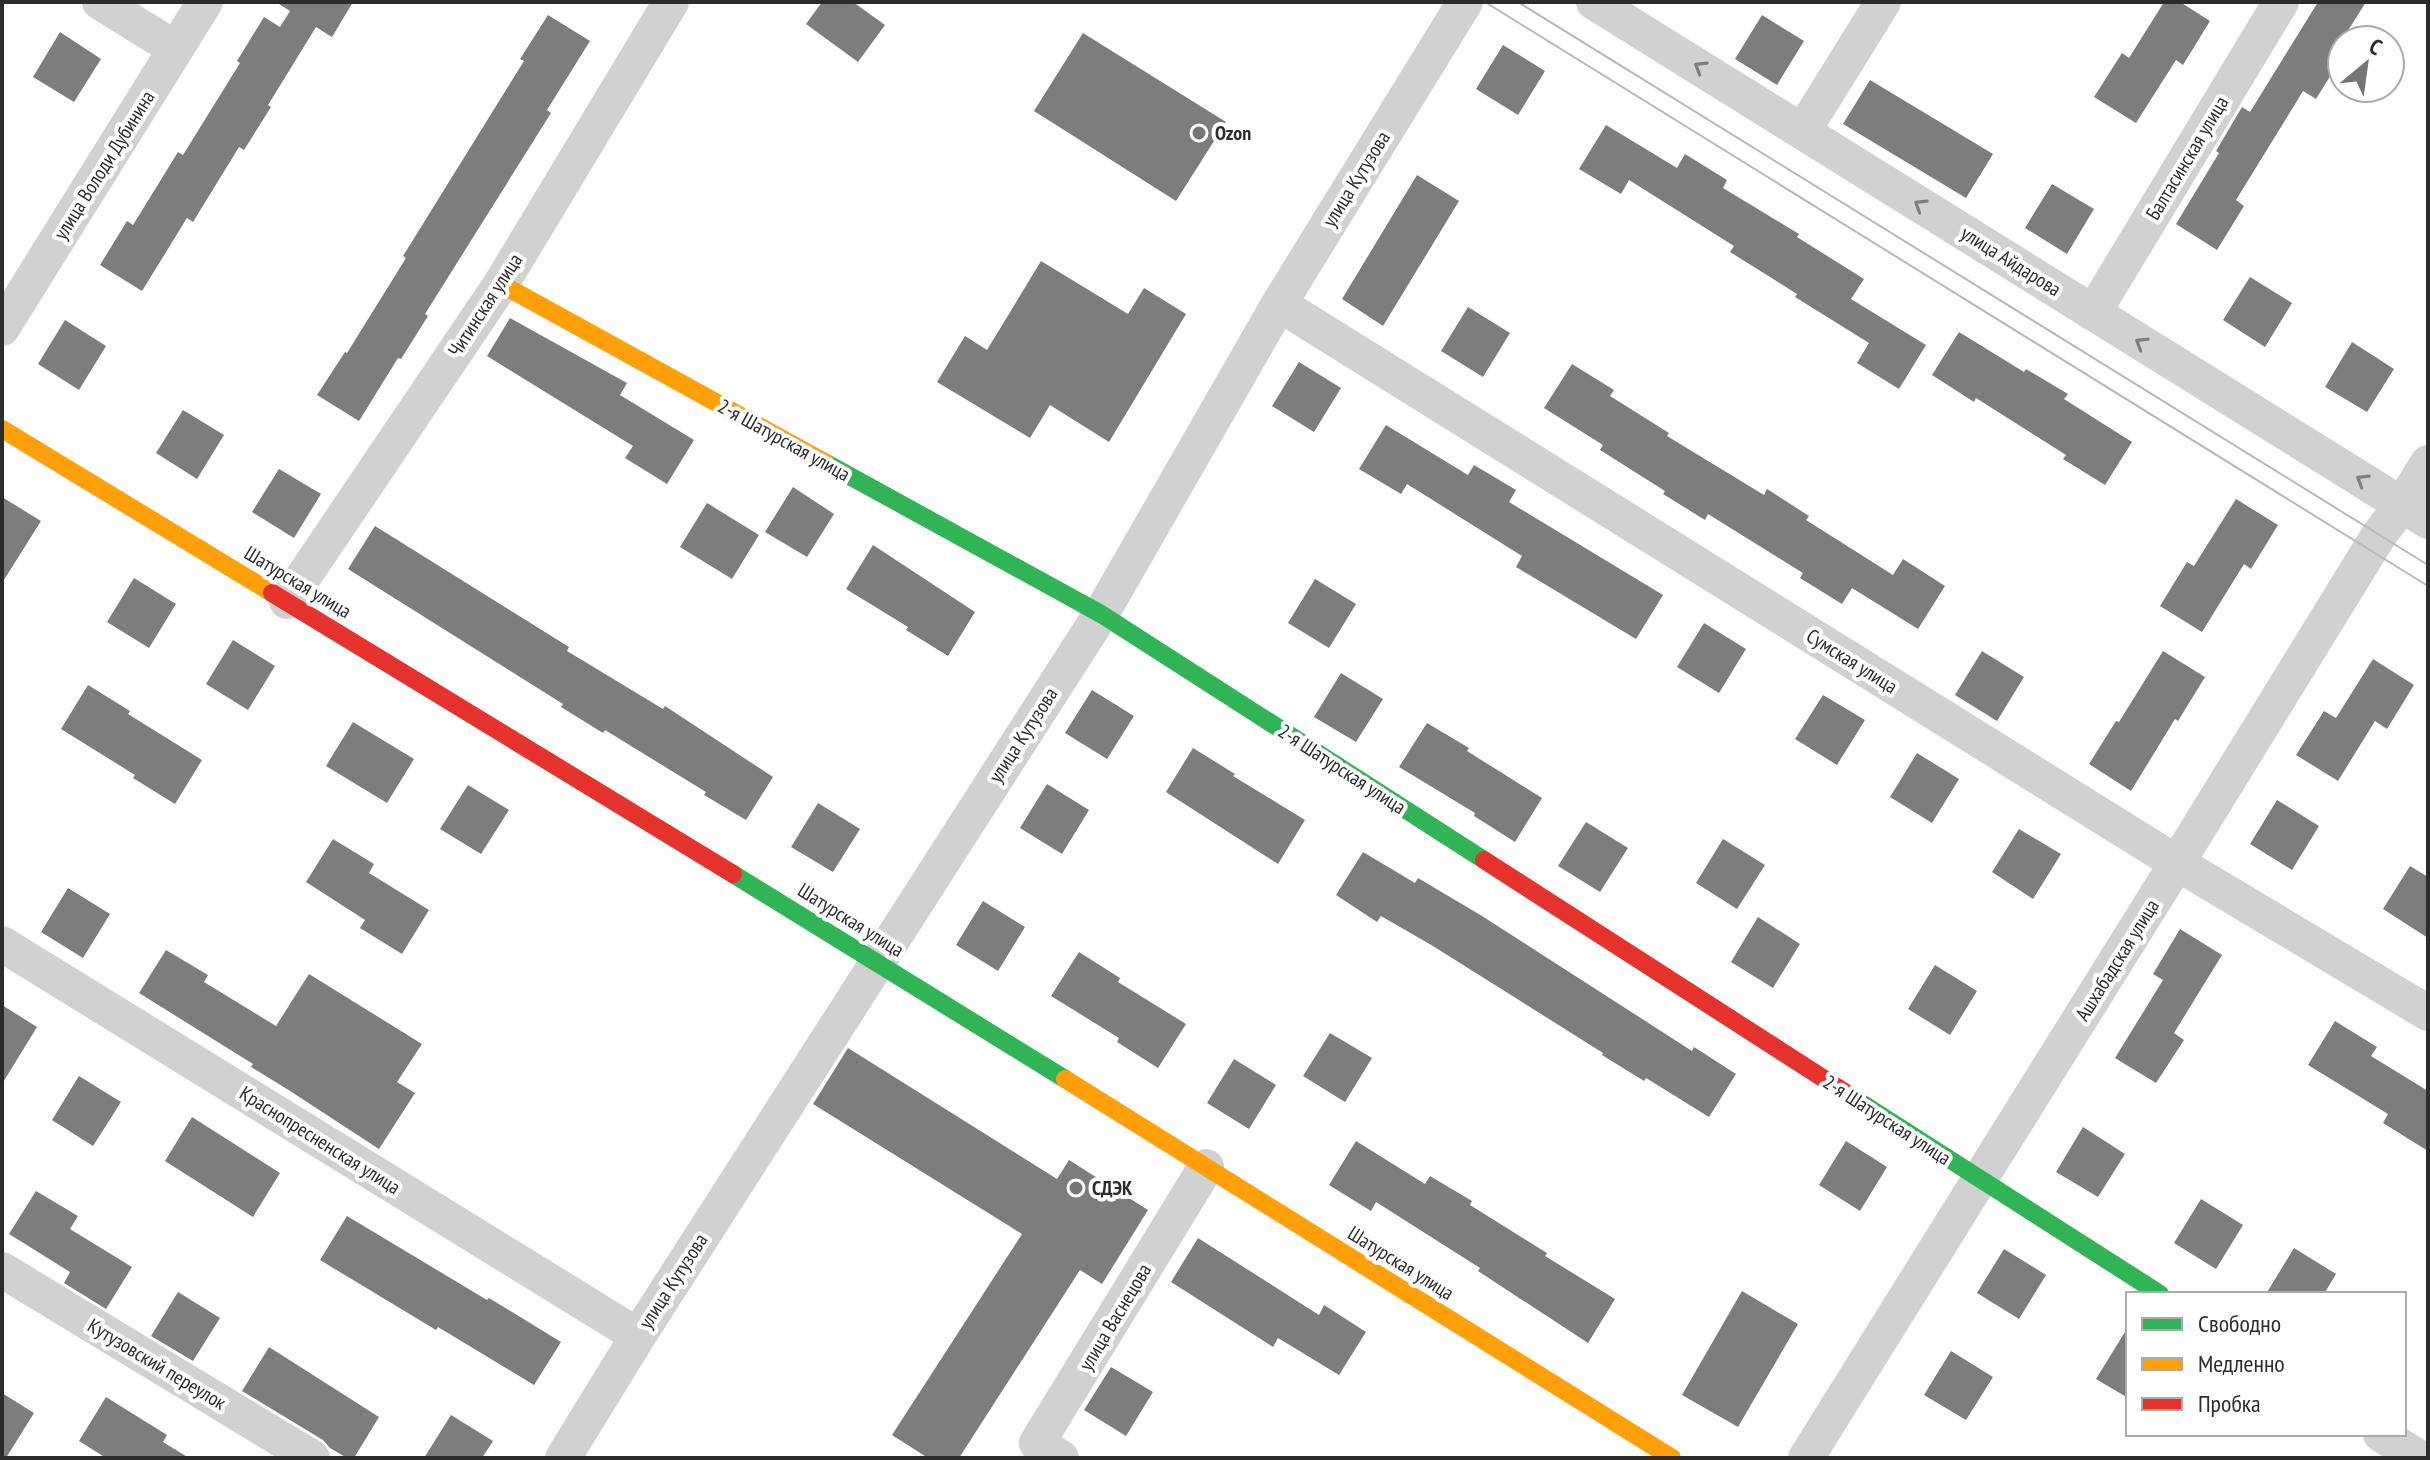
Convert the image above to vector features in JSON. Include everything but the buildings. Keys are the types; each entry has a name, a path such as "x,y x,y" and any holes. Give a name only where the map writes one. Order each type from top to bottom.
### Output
{"street":[{"path":"100,2 176,49"},
{"name":"улица Володи Дубинина","path":"2,328 205,2"},
{"name":"Читинская улица","path":"287,601 501,284 671,2"},
{"name":"улица Кутузова","path":"563,1458 1101,614 1279,304 1465,2"},
{"name":"улица Айдарова","path":"1594,2 2415,513"},
{"path":"1803,131 1883,2"},
{"name":"Балтасинская улица","path":"2093,313 2281,2"},
{"name":"2-я Шатурская улица","path":"501,284 1101,614 2157,1292"},
{"name":"Сумская улица","path":"1279,304 2177,863 2428,1013"},
{"name":"Шатурская улица","path":"2,429 878,962 1672,1458"},
{"name":"Ашхабадская улица","path":"1806,1458 2379,535 2415,513 2428,463"},
{"name":"Краснопресненская улица","path":"2,944 638,1336"},
{"name":"улица Васнецова","path":"1061,1458 1037,1443 1206,1167"},
{"name":"Кутузовский переулок","path":"2,1270 312,1458"},
{"path":"2384,1436 2419,1458"}],"tram line":[{"path":"1485,2 2428,586"},
{"path":"1518,2 2428,565"}],"traffic: fast":[{"path":"826,463 1101,614 1484,860"},
{"path":"733,874 1065,1079"},
{"path":"1860,1102 2157,1292"}],"traffic: slow":[{"path":"501,284 826,463"},
{"path":"2,429 272,593"},
{"path":"1065,1079 1672,1458"}],"traffic: jam":[{"path":"272,593 733,874"},
{"path":"1484,860 1860,1102"}],"place":[{"name":"Ozon","path":"1199,133"},
{"name":"СДЭК","path":"1076,1188"}]}
